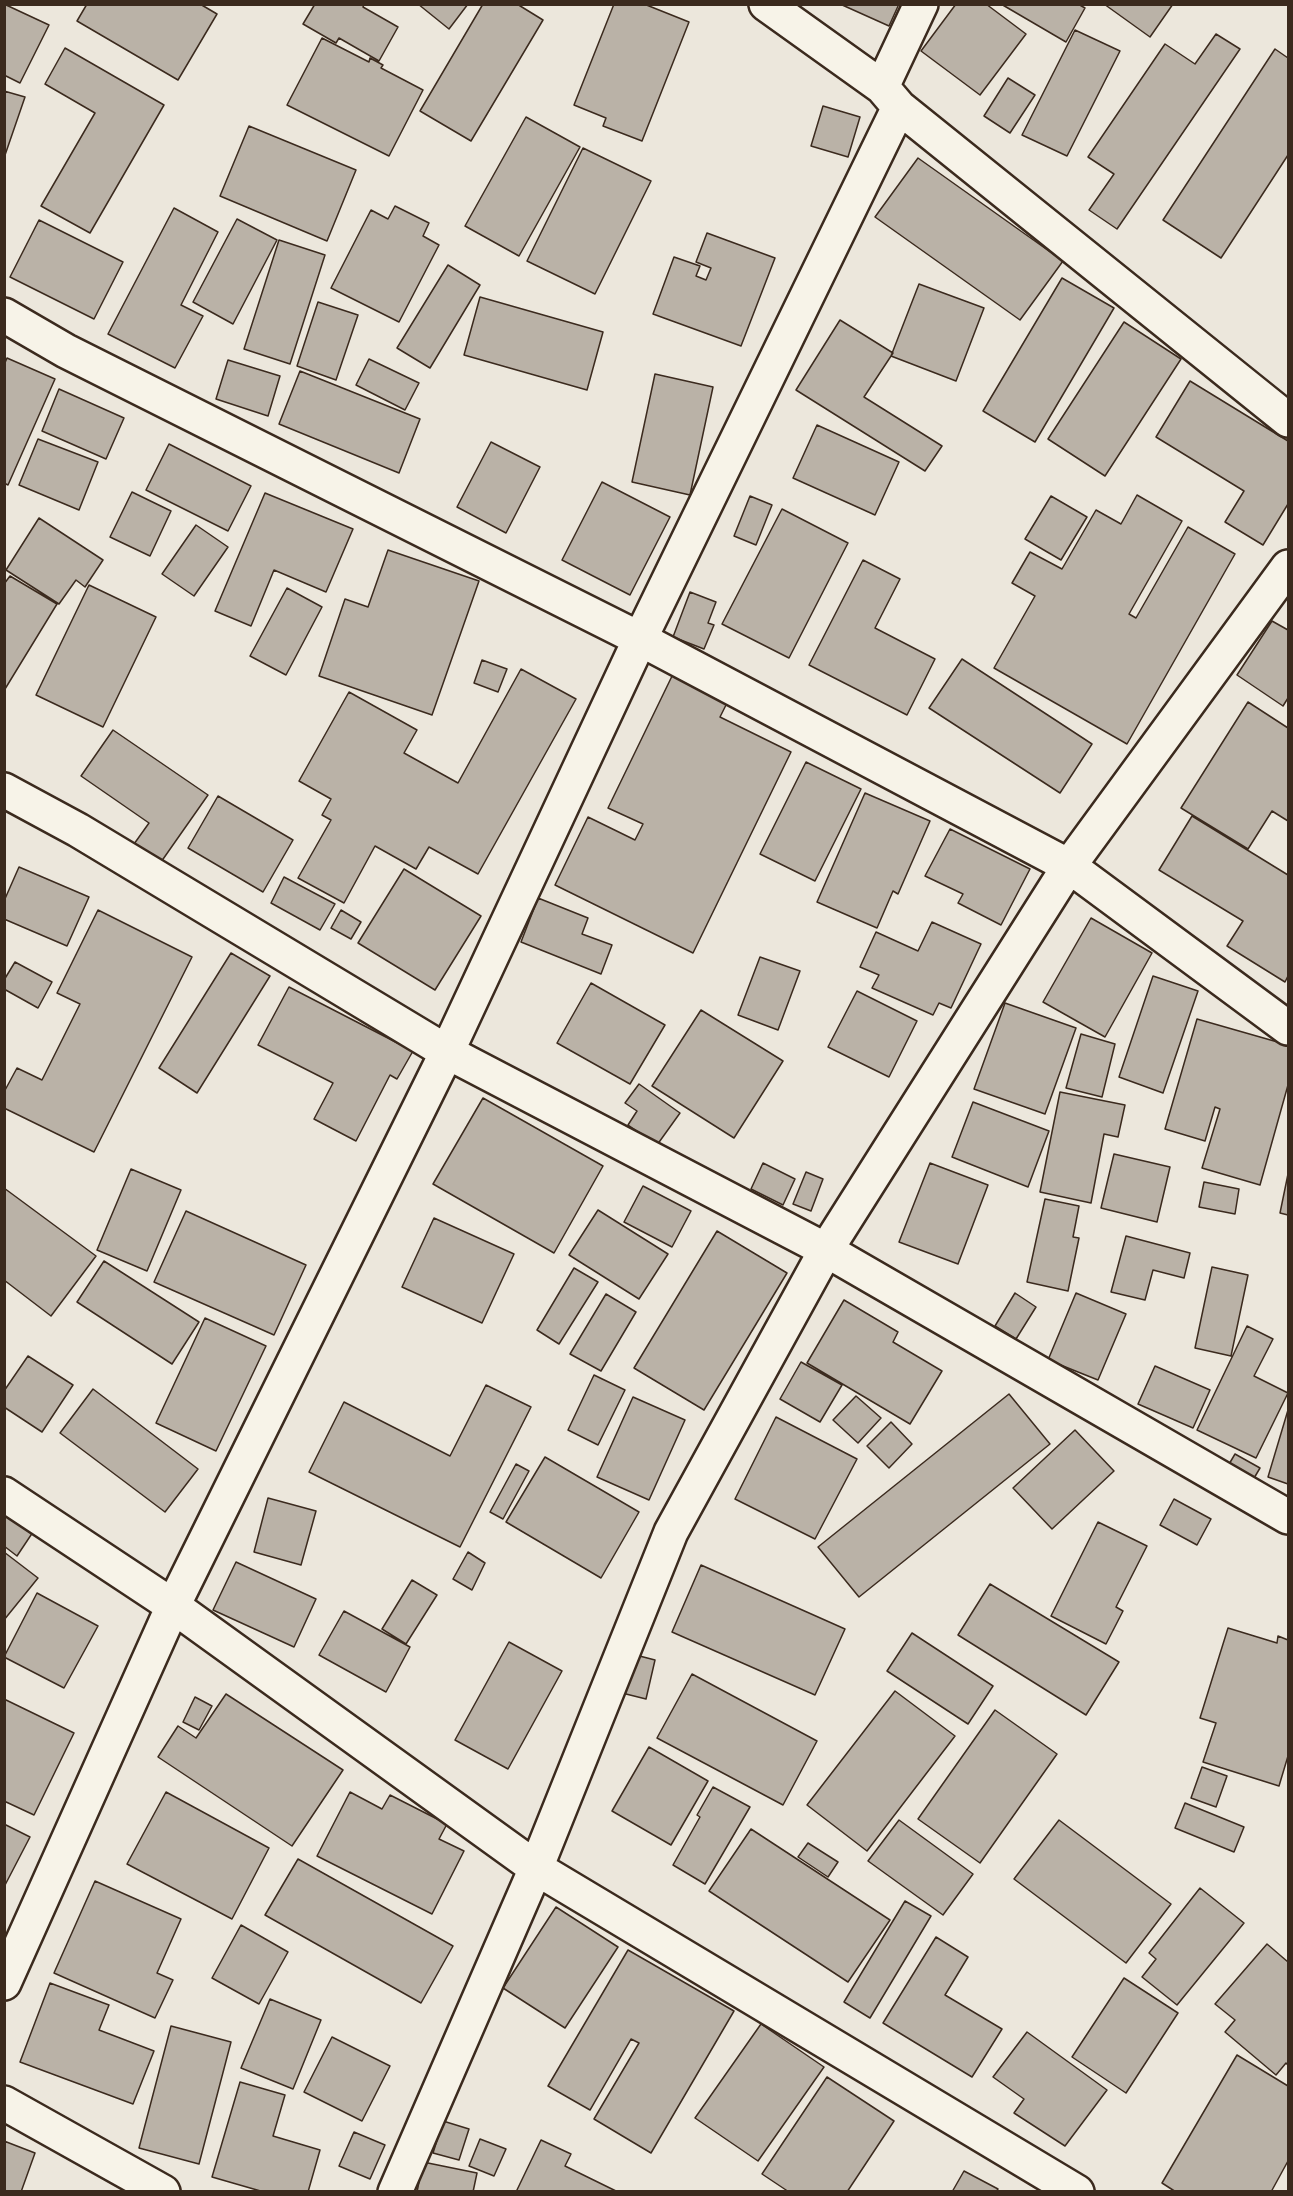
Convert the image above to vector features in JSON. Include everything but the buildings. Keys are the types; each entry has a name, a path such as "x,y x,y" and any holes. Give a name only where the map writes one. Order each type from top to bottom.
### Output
{"street":[{"path":"766,4 891,97 1288,420"},
{"path":"4,1983 173,1606 447,1052 640,639 891,97 921,4"},
{"path":"4,315 66,351 640,639 1069,866 1288,1028"},
{"path":"395,2192 536,1868 671,1532 826,1250 1069,866 1288,567"},
{"path":"4,790 78,830 447,1052 826,1250 1288,1517"},
{"path":"4,1494 173,1606 536,1868 1077,2192"},
{"path":"4,2103 163,2192"}]}
